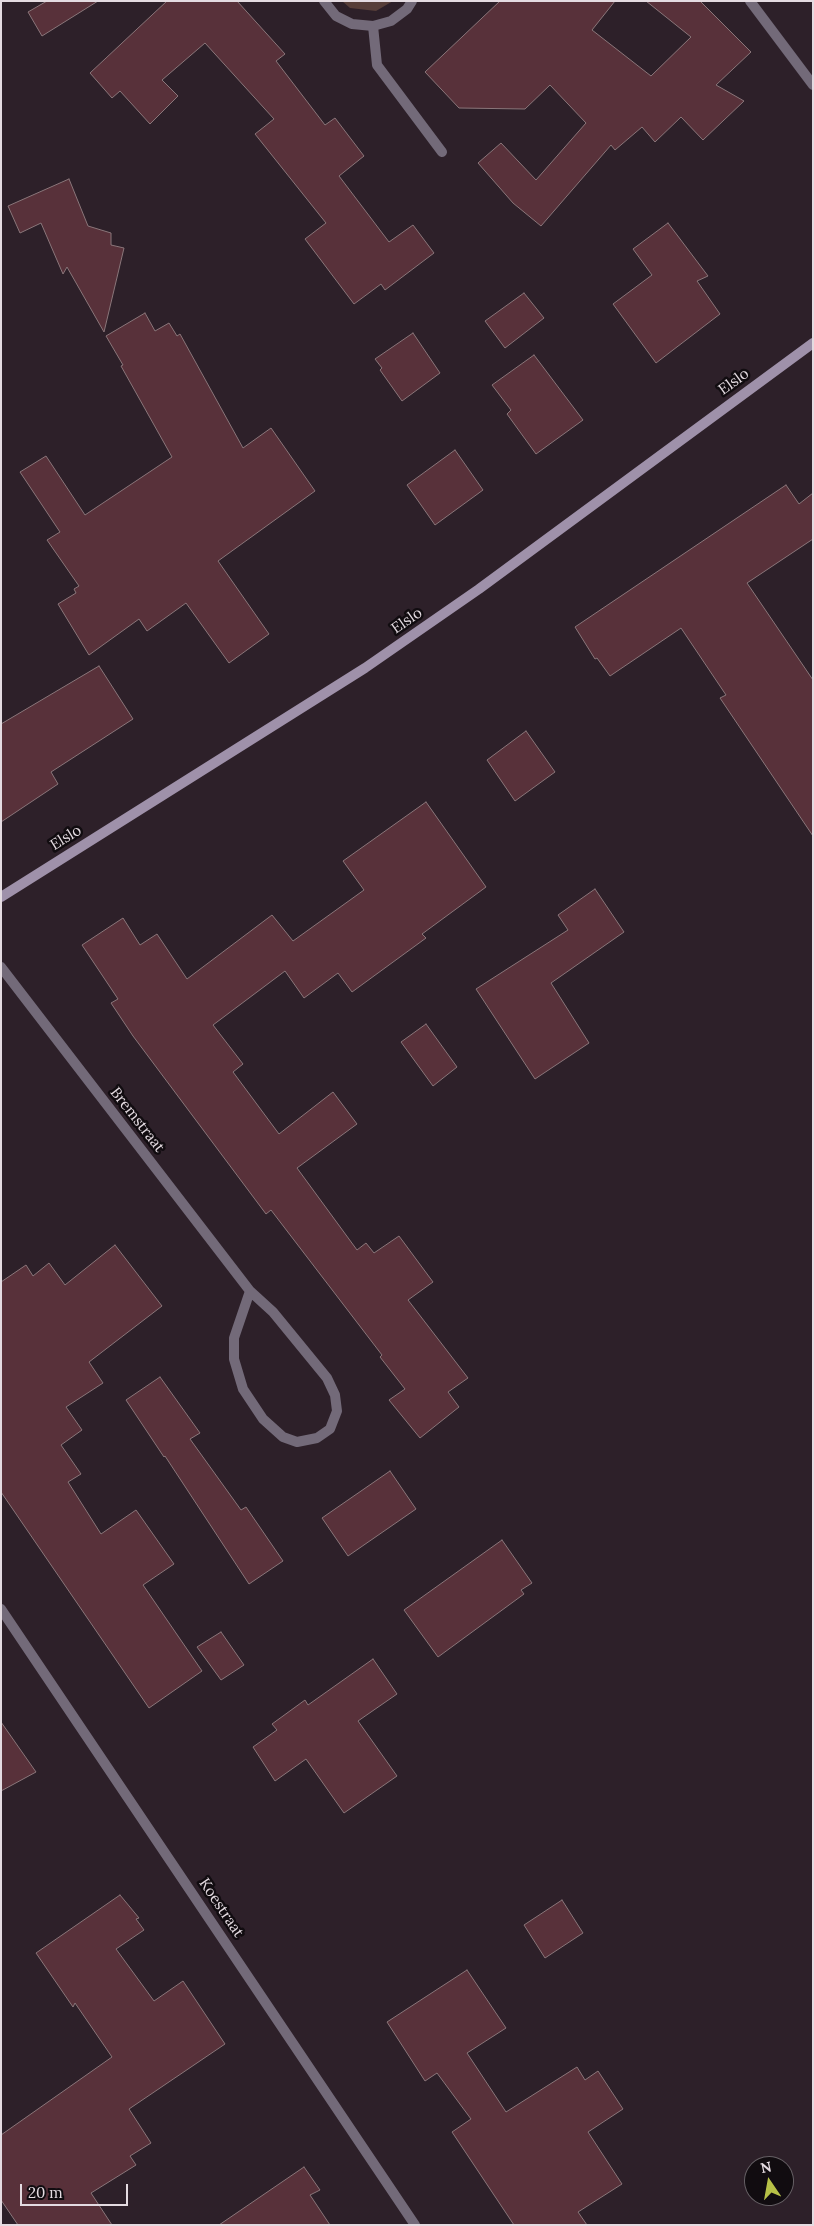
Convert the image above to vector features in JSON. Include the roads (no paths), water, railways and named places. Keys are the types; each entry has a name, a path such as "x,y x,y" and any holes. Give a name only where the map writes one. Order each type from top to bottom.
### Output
{"street":[{"path":"324,1 336,16 352,24 373,26 391,21 407,9 412,1"},
{"path":"750,1 813,85"},
{"path":"373,26 377,65 442,152"},
{"name":"Elslo","path":"1,897 365,668 479,589 813,343"},
{"name":"Bremstraat","path":"1,967 250,1291 272,1312 326,1378 335,1395 337,1412 330,1429 317,1438 297,1442 284,1437 263,1419 243,1389 234,1359 234,1338 250,1291"},
{"name":"Koestraat","path":"1,1609 415,2225"}]}
